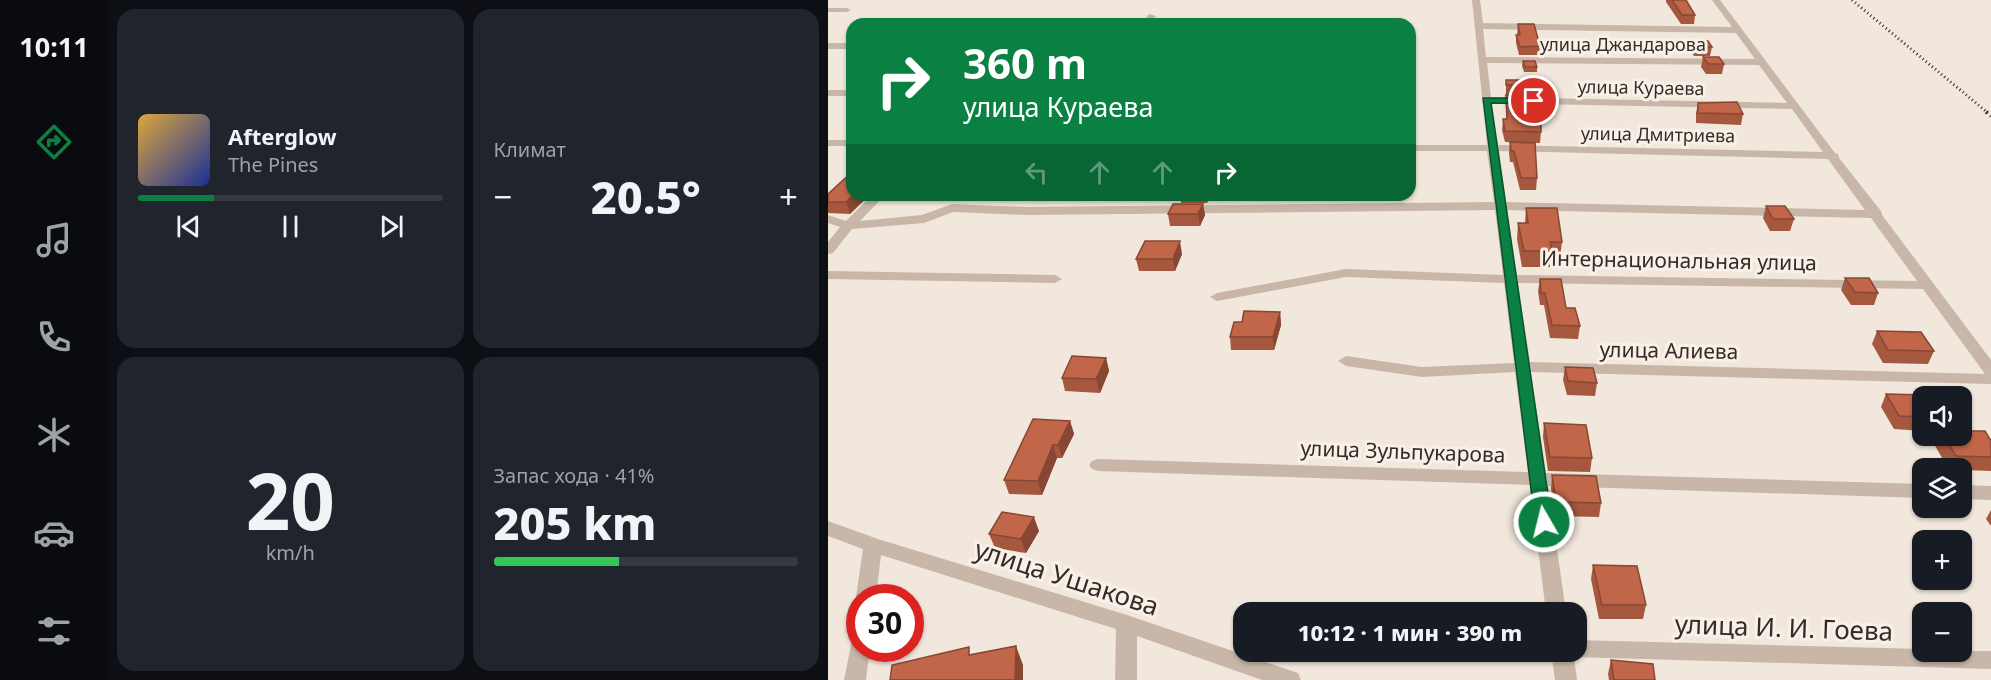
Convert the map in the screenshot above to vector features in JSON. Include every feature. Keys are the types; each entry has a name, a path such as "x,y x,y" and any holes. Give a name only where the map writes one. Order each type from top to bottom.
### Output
{"street":[{"path":"1476,0 1486,100 1555,602"},
{"path":"1716,0 1991,370"},
{"path":"828,10 848,10"},
{"path":"1479,26 1738,30"},
{"path":"828,46 846,46"},
{"name":"улица Джандарова","path":"1483,60 1762,62"},
{"path":"828,93 846,93"},
{"name":"улица Кураева","path":"1486,100 1796,106"},
{"path":"828,143 846,143"},
{"name":"улица Дмитриева","path":"1416,148 1834,156"},
{"path":"828,250 873,201"},
{"path":"828,219 848,226 924,219 952,208 1027,211 1501,206 1877,214"},
{"name":"Интернациональная улица","path":"1217,297 1346,273 1511,279 1927,285"},
{"path":"828,275 1055,279"},
{"name":"улица Алиева","path":"1346,361 1422,372 1523,367 1991,380"},
{"name":"улица Зульпукарова","path":"1098,465 1538,477 1912,491"},
{"path":"1972,492 1991,493"},
{"name":"улица Ушакова","path":"828,528 873,545 1127,624 1290,680"},
{"path":"868,584 873,545"},
{"path":"1126,680 1127,624"},
{"name":"улица И. И. Гоева","path":"1587,649 1991,660"},
{"path":"855,680 858,662"},
{"path":"1564,662 1566,680"}],"building":[{"path":"1672,0 1686,0 1695,15 1682,15"},
{"path":"1518,24 1534,24 1540,46 1520,47 1516,35 1520,35"},
{"path":"1691,41 1708,41 1712,47 1695,47"},
{"path":"1703,57 1719,57 1724,64 1708,64"},
{"path":"1523,61 1535,61 1537,67 1525,67"},
{"path":"1506,80 1522,80 1522,85 1506,85"},
{"path":"1506,95 1526,96 1526,120 1541,121 1541,132 1505,131 1503,119 1507,119"},
{"path":"1737,102 1743,114 1698,113 1698,103"},
{"path":"1510,142 1535,143 1537,178 1521,178"},
{"path":"846,178 846,202 828,202 828,194"},
{"path":"1173,204 1203,204 1198,214 1168,214"},
{"path":"1766,206 1785,206 1794,219 1773,219"},
{"path":"1526,208 1557,208 1562,242 1550,242 1552,251 1524,251 1518,223 1528,223"},
{"path":"1145,241 1180,241 1173,259 1136,259"},
{"path":"1845,278 1869,278 1878,293 1855,292"},
{"path":"1540,279 1561,279 1566,308 1575,308 1580,326 1552,325 1545,293 1541,293"},
{"path":"1244,311 1280,312 1273,337 1230,337 1234,322 1242,322"},
{"path":"1877,331 1921,332 1934,351 1888,350"},
{"path":"1072,356 1106,358 1096,379 1062,378"},
{"path":"1565,367 1593,368 1597,383 1568,381"},
{"path":"1886,394 1912,395 1912,417 1899,416"},
{"path":"1033,419 1070,421 1058,445 1053,445 1038,481 1004,480"},
{"path":"1544,423 1586,425 1592,458 1550,457"},
{"path":"1972,431 1985,431 1991,441 1991,457 1956,456 1950,446 1972,446"},
{"path":"1552,475 1596,476 1601,503 1556,502"},
{"path":"1002,512 1034,517 1021,539 989,534"},
{"path":"1593,565 1637,566 1646,605 1602,605"},
{"path":"1016,646 1015,680 890,680 892,665 924,662 924,658 969,647 969,655"},
{"path":"1611,660 1653,664 1655,680 1614,680"}],"railway":[{"path":"1852,0 1988,113"},
{"path":"1986,112 1991,116"}],"route":[{"path":"1534,101 1486,100 1544,522"}]}
